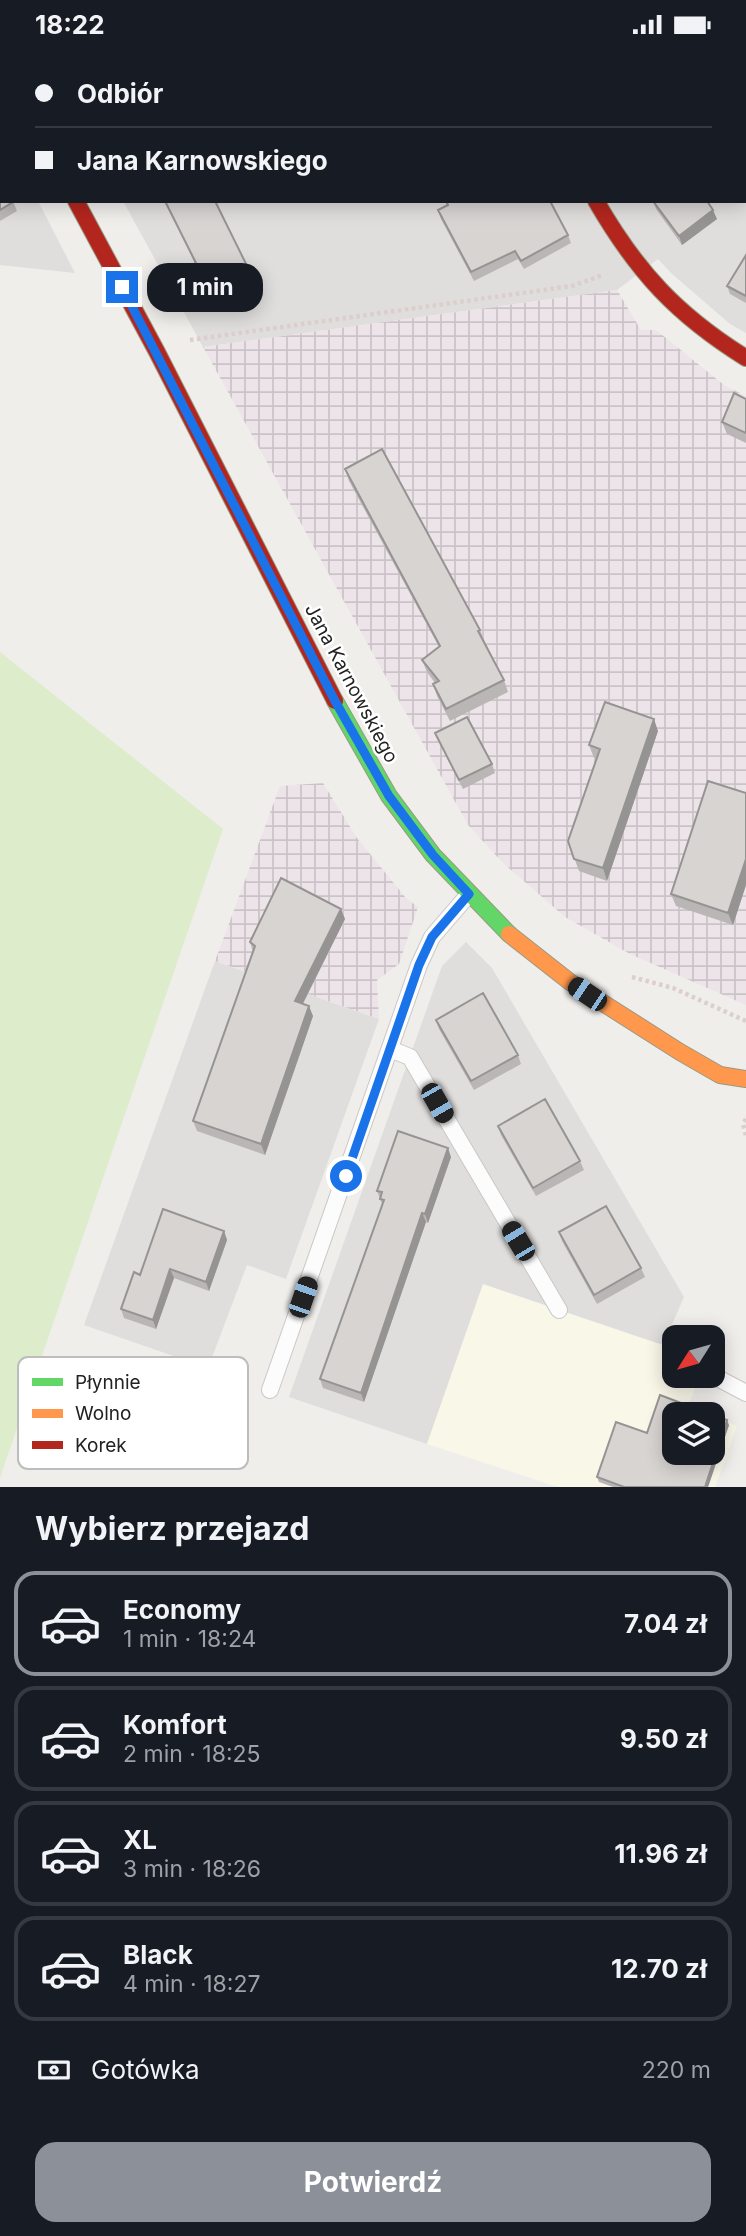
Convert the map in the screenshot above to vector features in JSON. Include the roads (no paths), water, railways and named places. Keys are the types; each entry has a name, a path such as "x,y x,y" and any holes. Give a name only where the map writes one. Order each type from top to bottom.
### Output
{"main road":[{"name":"Jana Karnowskiego","path":"77,203 157,352 335,701 389,796 433,855 503,929 570,982 720,1075 737,1095"},
{"path":"597,203 632,260 653,286 684,315 746,358"},
{"name":"Jana Karnowskiego","path":"720,1075 746,1079"}],"lane":[{"path":"270,1390 419,965 432,937 469,894"},
{"path":"390,1049 410,1056 559,1310"},
{"path":"725,1382 746,1392"}]}
